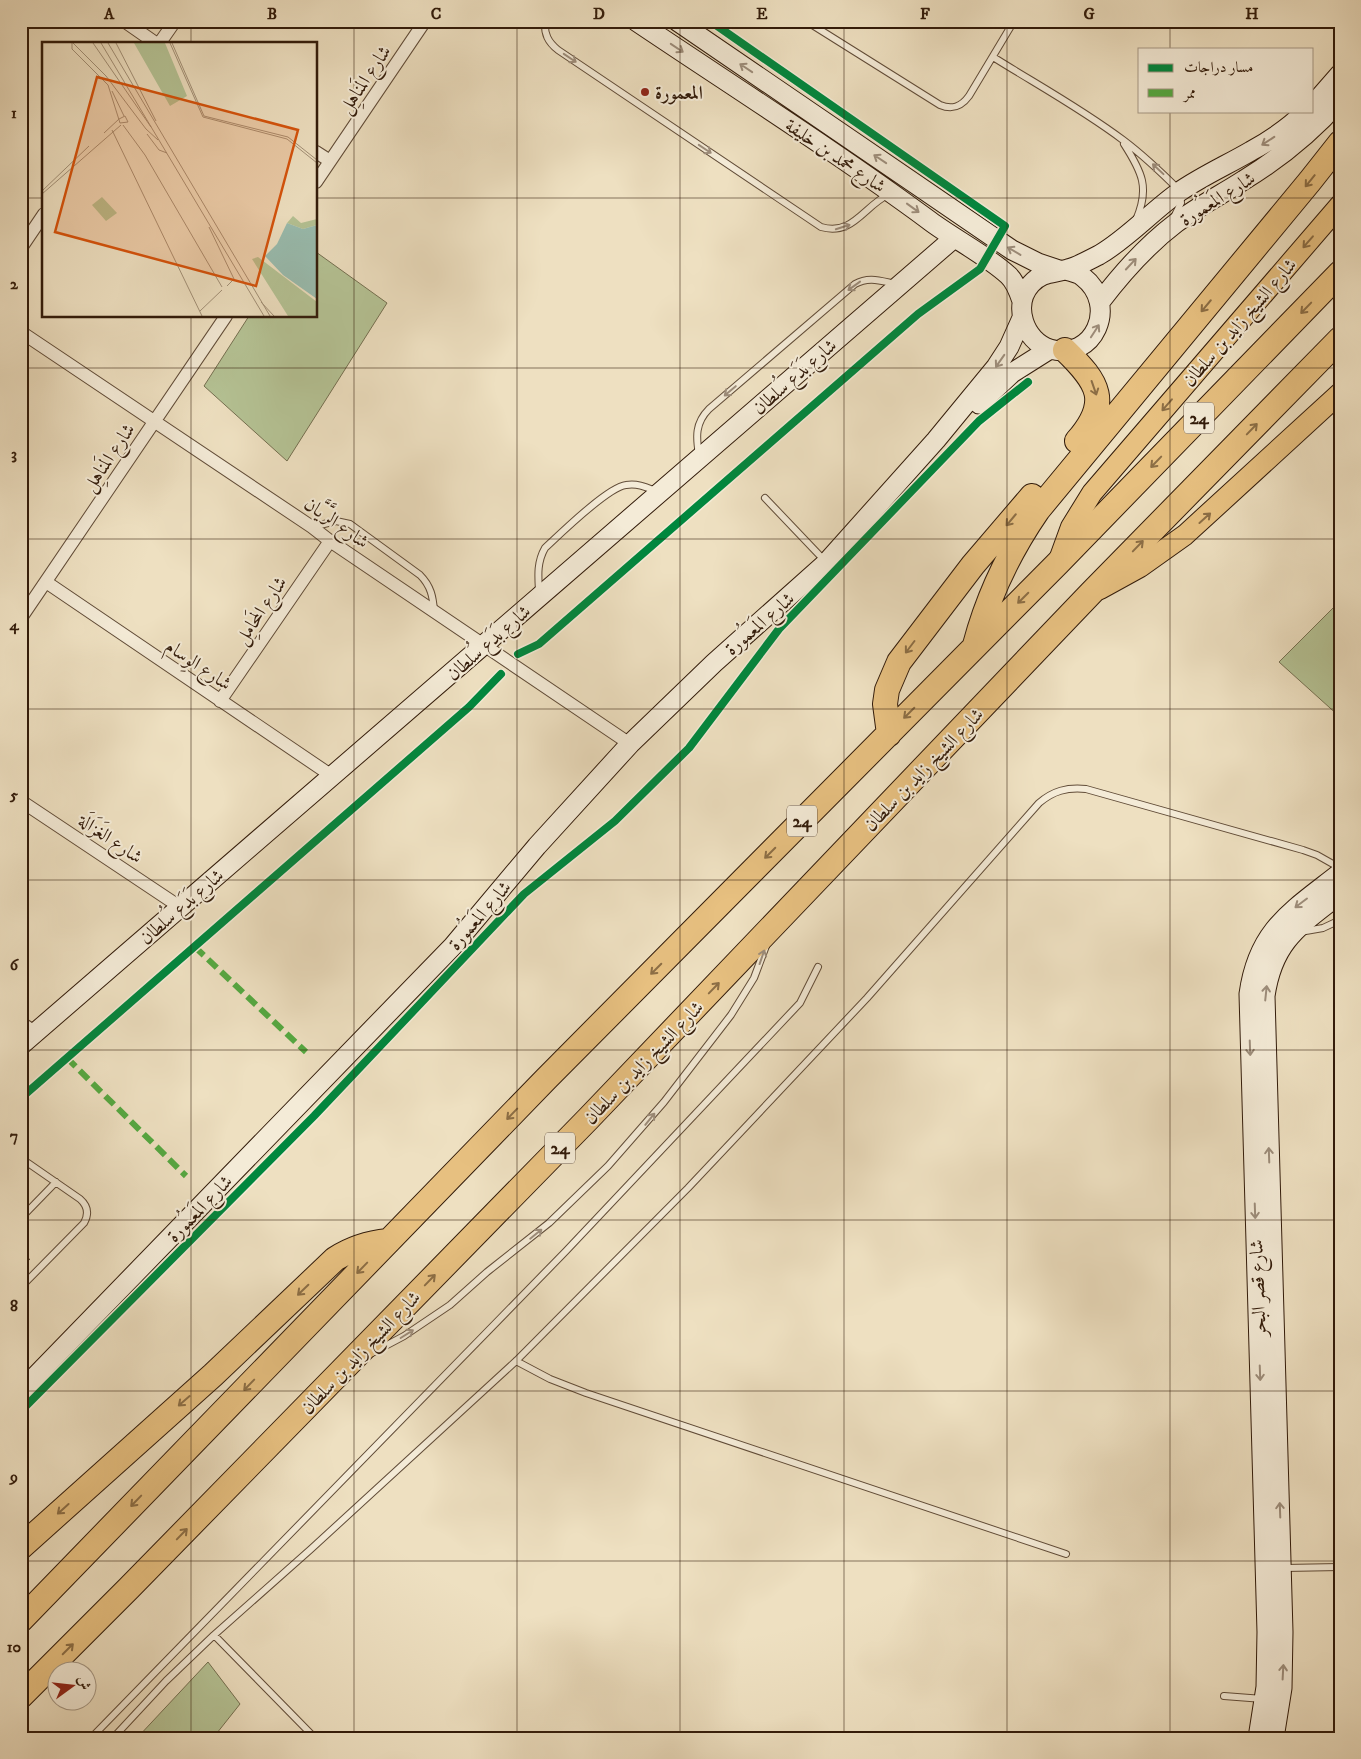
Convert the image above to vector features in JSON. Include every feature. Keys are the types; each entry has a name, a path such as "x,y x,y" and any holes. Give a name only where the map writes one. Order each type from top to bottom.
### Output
{"highway":[{"path":"974,647 988,601 998,579 1022,533 1038,510 1310,182 1340,143"},
{"name":"شارع الشيخ زايد بن سلطان","path":"21,1620 546,1079 1058,563 1340,273"},
{"name":"شارع الشيخ زايد بن سلطان","path":"21,1696 348,1364 770,930 1091,593 1340,340"},
{"path":"889,734 885,704 887,690 899,662 973,565 1086,431 1095,415 1097,399 1095,385 1080,365 1058,350"},
{"path":"21,1547 213,1375 335,1259 355,1248 376,1242 388,1241"}],"main road":[{"name":"شارع الشيخ زايد بن سلطان","path":"1058,563 1071,527 1092,493 1340,205"},
{"name":"شارع الشيخ زايد بن سلطان","path":"1091,593 1140,567 1186,535 1340,393"}],"street":[{"path":"124,21 155,42"},
{"path":"159,42 175,21"},
{"name":"شارع المَناهِل","path":"318,179 425,21"},
{"name":"شارع محمد بن خليفة","path":"636,21 892,193 1010,276 1017,288 1022,309"},
{"name":"شارع محمد بن خليفة","path":"676,21 1012,250 1038,263 1062,270"},
{"path":"1314,104 1340,74"},
{"name":"شارع المَعمُورة","path":"1100,302 1126,270 1159,237 1196,209 1242,182 1288,150 1340,100"},
{"name":"شارع المَعمُورة","path":"1062,270 1101,254 1180,191 1267,142 1305,112"},
{"path":"318,153 330,161"},
{"path":"21,248 42,217"},
{"name":"شارع بَدَع سُلطان","path":"21,1044 28,1028 180,907 954,238"},
{"path":"1062,270 1082,276 1094,287 1100,302 1101,314 1094,334 1081,345 1058,350 1042,345 1029,334 1022,309 1030,285 1043,274 1062,270"},
{"name":"شارع المَعمُورة","path":"21,1391 453,946 562,819 630,744 714,663 826,563 936,440 999,362 1009,347 1022,309"},
{"name":"شارع المَناهِل","path":"21,618 225,318"},
{"name":"شارع الرَّيَّان","path":"21,332 312,527 630,744"},
{"name":"شارع المَعمُورة","path":"936,440 961,421 1012,373 1058,350"},
{"name":"شارع المَحامِل","path":"220,701 330,541"},
{"name":"شارع الوِسام","path":"46,582 332,776"},
{"name":"شارع الغَزَالَة","path":"21,801 180,907"},
{"name":"شارع قصر البحر","path":"1258,1738 1272,1699 1284,1632 1273,1568 1249,994 1255,964 1269,935 1291,911 1340,873"},
{"name":"شارع قصر البحر","path":"1273,1568 1265,996 1270,969 1291,933 1340,894"},
{"name":"شارع قصر البحر","path":"1272,1699 1274,1738"}],"lane":[{"path":"545,21 546,37 558,50 821,227 830,230 849,226 874,202 892,193"},
{"path":"806,21 946,108 953,108 965,102 1014,21"},
{"path":"993,57 1121,138 1180,191 1179,208 1159,237"},
{"path":"1121,138 1137,164 1144,186 1141,208 1132,229"},
{"path":"699,458 697,427 709,409 855,284 866,279 872,279 900,285"},
{"path":"540,597 538,565 540,556 545,548 559,535 609,492 623,485 639,485 660,492"},
{"path":"766,498 826,563"},
{"path":"312,527 336,521 350,524 425,581 432,594 434,612"},
{"path":"113,1738 166,1681 214,1635 312,1549 516,1361 778,1094 879,985 1046,797 1065,789 1086,789 1303,850 1317,855 1340,868"},
{"path":"1291,933 1323,928 1340,920"},
{"path":"348,1364 404,1336 450,1304 549,1223 608,1166 664,1102 735,1009 754,978 761,962 770,930"},
{"path":"91,1738 566,1251 800,1002 818,967"},
{"path":"21,1160 56,1182 84,1203 88,1214 84,1224 21,1287"},
{"path":"21,1218 56,1182"},
{"path":"516,1361 586,1393 1066,1554"},
{"path":"1273,1568 1340,1567"},
{"path":"214,1635 315,1738"},
{"path":"1224,1696 1272,1699"}],"green space":[{"path":"318,253 387,303 287,461 204,386 248,318 318,318"},
{"path":"1340,601 1340,717 1279,662"},
{"path":"208,1662 240,1704 213,1738 137,1738"}],"marked path":[{"path":"195,947 306,1052"},
{"path":"67,1058 186,1176"}],"cycle path":[{"path":"518,654 539,644 918,314 980,269 1005,226 710,21"},
{"path":"21,1411 314,1116 524,894 615,821 689,748 779,629 979,421 1028,382"},
{"path":"21,1098 469,707 501,674"}],"place":[{"name":"المعمورة","path":"645,92"}]}
